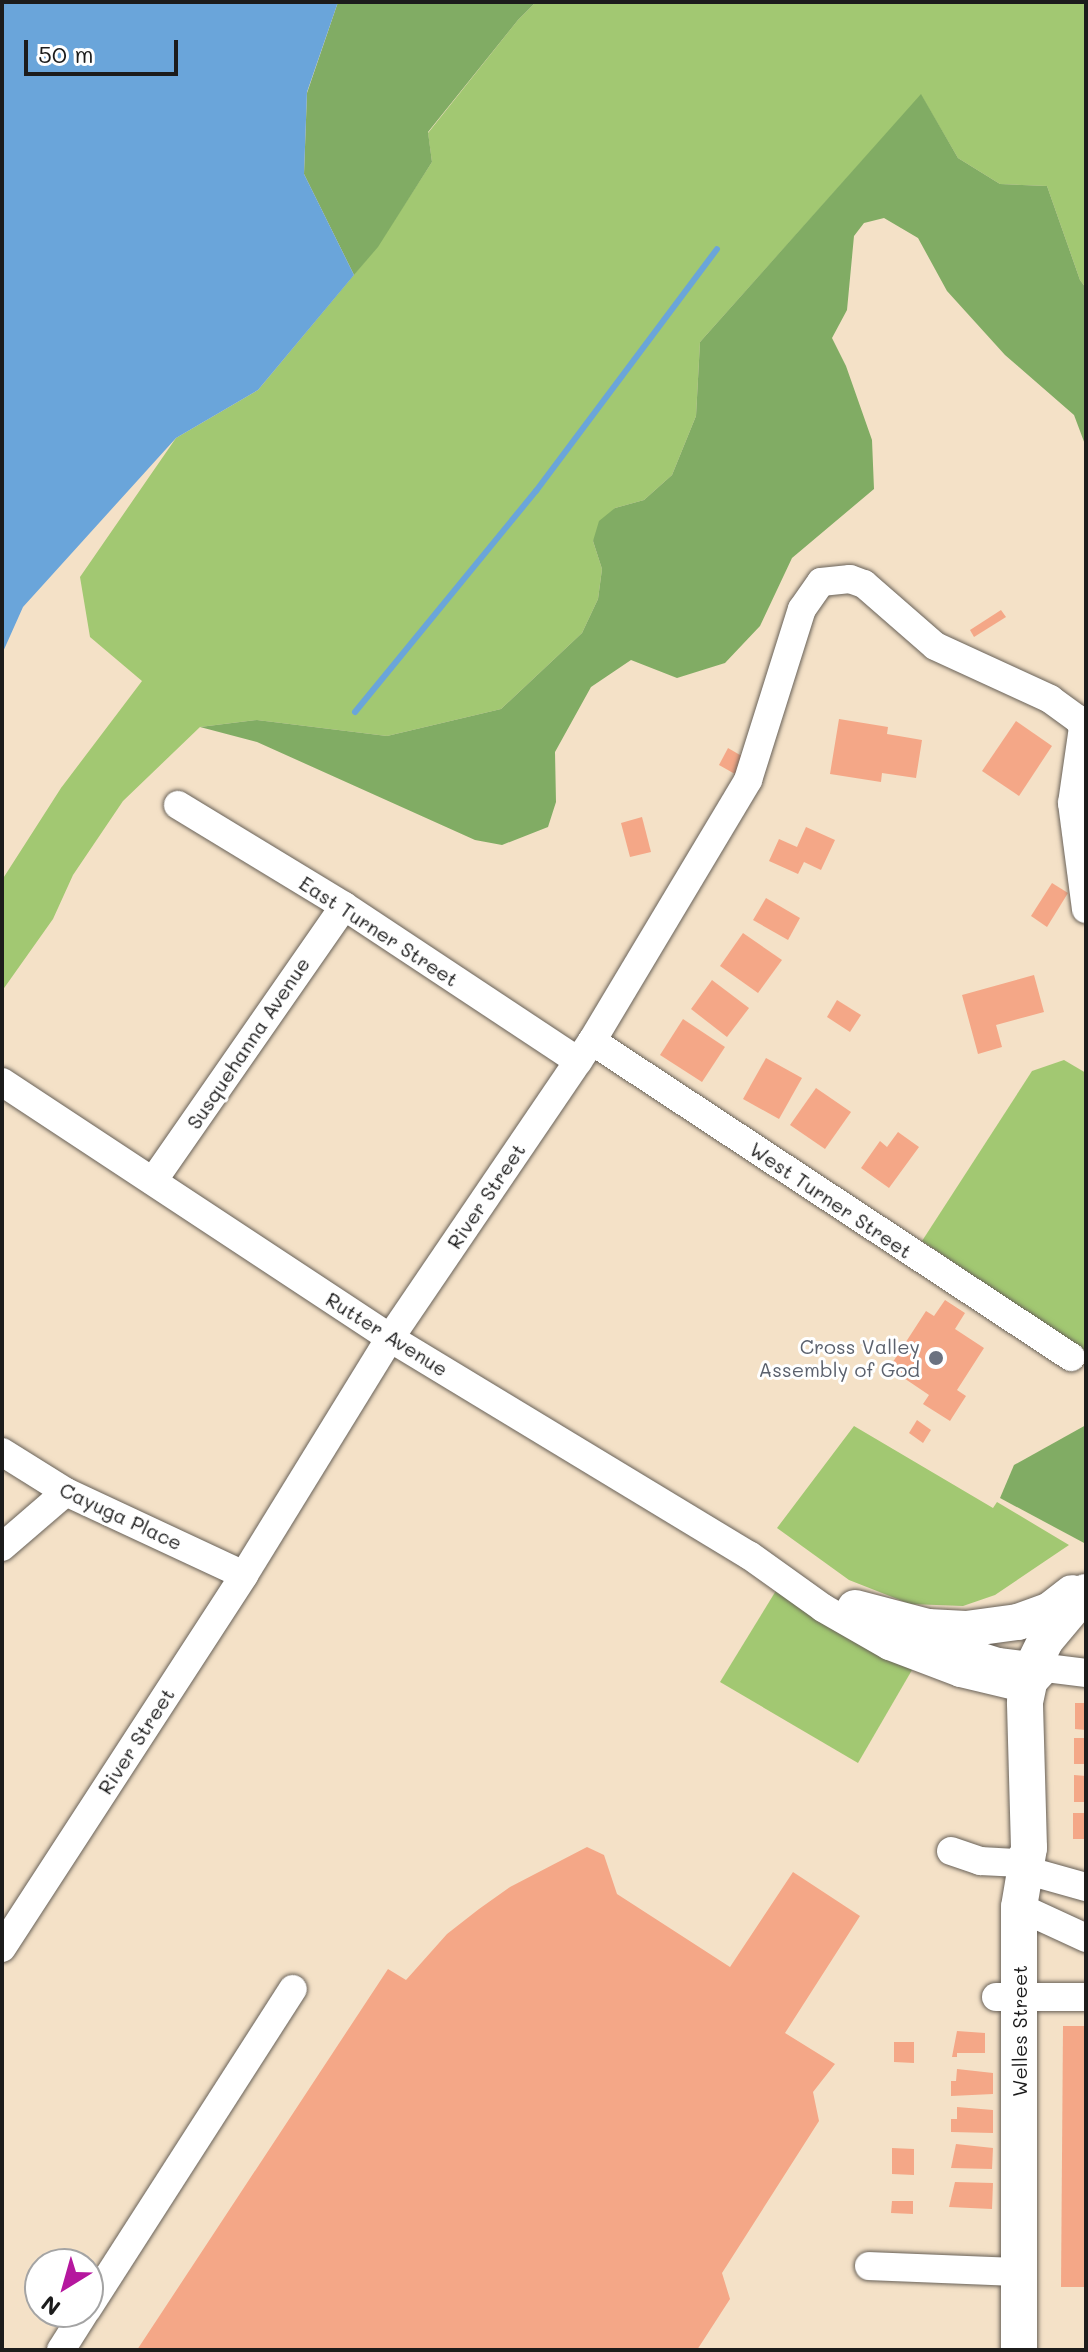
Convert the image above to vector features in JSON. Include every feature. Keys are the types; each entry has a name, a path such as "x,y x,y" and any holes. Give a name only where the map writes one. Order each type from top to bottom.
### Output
{"main road":[{"path":"855,1608 928,1627 994,1627 1049,1611 1086,1583"},
{"path":"1033,1685 1053,1630 1086,1592"},
{"path":"1033,1685 1086,1610"},
{"name":"Welles Street","path":"1019,2350 1021,2272 1008,1996 1011,1927 1027,1859 1033,1685"}],"street":[{"name":"River Street","path":"2,1948 244,1575 390,1338 585,1051 748,780 802,609 821,582 850,579 864,584 935,646 979,669 1050,699 1083,727 1072,803 1086,909"},
{"name":"East Turner Street","path":"178,805 585,1051"},
{"name":"Susquehanna Avenue","path":"153,1181 344,906"},
{"name":"West Turner Street","path":"585,1051 1071,1357"},
{"name":"Rutter Avenue","path":"2,1082 390,1338 779,1574 823,1608 889,1646 960,1673 1033,1685 1086,1673"},
{"name":"Cayuga Place","path":"2,1452 66,1492 244,1575"},
{"path":"2,1547 66,1492"},
{"name":"Rutter Avenue","path":"779,1574 1033,1685"},
{"path":"951,1851 980,1861 1016,1863 1027,1859 1086,1887"},
{"path":"1011,1927 1086,1938"},
{"path":"104,2284 293,1989"},
{"path":"1008,1996 1086,1997"},
{"path":"869,2266 1021,2272"},
{"path":"61,2350 75,2328"}],"green space":[{"path":"338,2 536,2 428,132 432,162 378,247 354,275 304,174 307,93"},
{"path":"536,2 1086,2 1086,288 1080,280 1047,186 1000,184 958,158 921,95 700,342 696,416 672,475 644,500 615,508 593,541 602,569 598,599 582,633 501,709 387,736 257,720 200,727 123,801 73,875 53,919 2,991 2,880 61,788 142,681 90,637 80,577 176,438 258,390 377,247 432,162 428,133 518,20"},
{"path":"921,94 958,158 1000,184 1047,186 1080,280 1086,288 1086,447 1074,415 1005,355 947,291 918,238 884,218 864,223 854,236 847,310 832,338 846,366 872,440 874,489 792,558 760,626 725,663 677,678 631,660 591,687 555,752 556,802 548,827 502,845 475,840 257,742 200,727 257,720 387,736 501,709 582,633 598,599 602,569 593,541 599,521 615,508 644,500 672,475 696,416 700,342"},
{"path":"1064,1060 1086,1073 1086,1352 922,1241 1032,1071"},
{"path":"1086,1425 1086,1544 1000,1498 1014,1465"},
{"path":"854,1426 993,1508 997,1502 1069,1545 995,1595 963,1606 910,1604 849,1580 777,1528"},
{"path":"777,1589 912,1670 858,1763 720,1682"}],"water":[{"path":"2,2 338,2 307,92 304,174 354,275 258,390 176,438 23,607 2,654"}],"building":[{"path":"1001,610 1006,617 974,637 970,630"},
{"path":"839,719 888,727 887,734 922,740 916,778 882,773 881,782 830,774"},
{"path":"1016,721 1052,746 1019,796 982,771"},
{"path":"728,748 752,762 742,778 719,765"},
{"path":"642,817 651,852 630,857 621,823"},
{"path":"806,827 835,840 821,870 804,862 798,874 769,861 779,839 797,847"},
{"path":"1052,883 1068,893 1047,927 1031,916"},
{"path":"766,898 800,918 788,940 753,920"},
{"path":"743,933 782,960 758,993 720,966"},
{"path":"1034,975 1044,1012 996,1025 1002,1047 978,1054 962,995"},
{"path":"712,980 749,1008 727,1037 691,1009"},
{"path":"837,1000 861,1015 850,1032 827,1017"},
{"path":"683,1019 725,1047 702,1082 660,1055"},
{"path":"766,1058 802,1078 779,1119 743,1099"},
{"path":"816,1088 851,1112 825,1149 790,1125"},
{"path":"898,1132 919,1147 889,1188 861,1168 880,1141 887,1147"},
{"name":"Cross Valley Assembly of God","path":"945,1300 965,1313 955,1329 984,1348 957,1390 966,1396 950,1421 923,1404 929,1395 889,1368 926,1311 934,1316"},
{"path":"917,1420 931,1430 923,1443 909,1433"},
{"path":"1075,1703 1086,1703 1086,1730 1075,1729"},
{"path":"1074,1738 1086,1738 1086,1764 1074,1764"},
{"path":"1074,1775 1086,1776 1086,1802 1074,1802"},
{"path":"1073,1813 1086,1813 1086,1839 1073,1839"},
{"path":"587,1847 604,1855 617,1894 730,1967 793,1872 860,1916 785,2033 835,2064 813,2092 819,2121 722,2273 730,2299 697,2350 137,2350 388,1969 406,1980 447,1934 479,1909 510,1887"},
{"path":"1063,2026 1086,2026 1086,2287 1061,2287"},
{"path":"957,2031 985,2033 985,2053 957,2053 957,2057 952,2057"},
{"path":"894,2042 914,2042 914,2063 894,2062"},
{"path":"957,2069 993,2073 993,2094 951,2096 951,2081 956,2081"},
{"path":"957,2107 993,2110 993,2133 951,2132 951,2119 957,2119"},
{"path":"956,2144 993,2148 992,2169 951,2168"},
{"path":"892,2148 914,2149 914,2175 892,2174"},
{"path":"955,2182 993,2183 992,2209 949,2207"},
{"path":"892,2201 913,2201 913,2214 891,2213"}],"waterway":[{"path":"355,712 536,491 717,249"}],"place":[{"name":"Cross Valley Assembly of God","path":"936,1358"}]}
